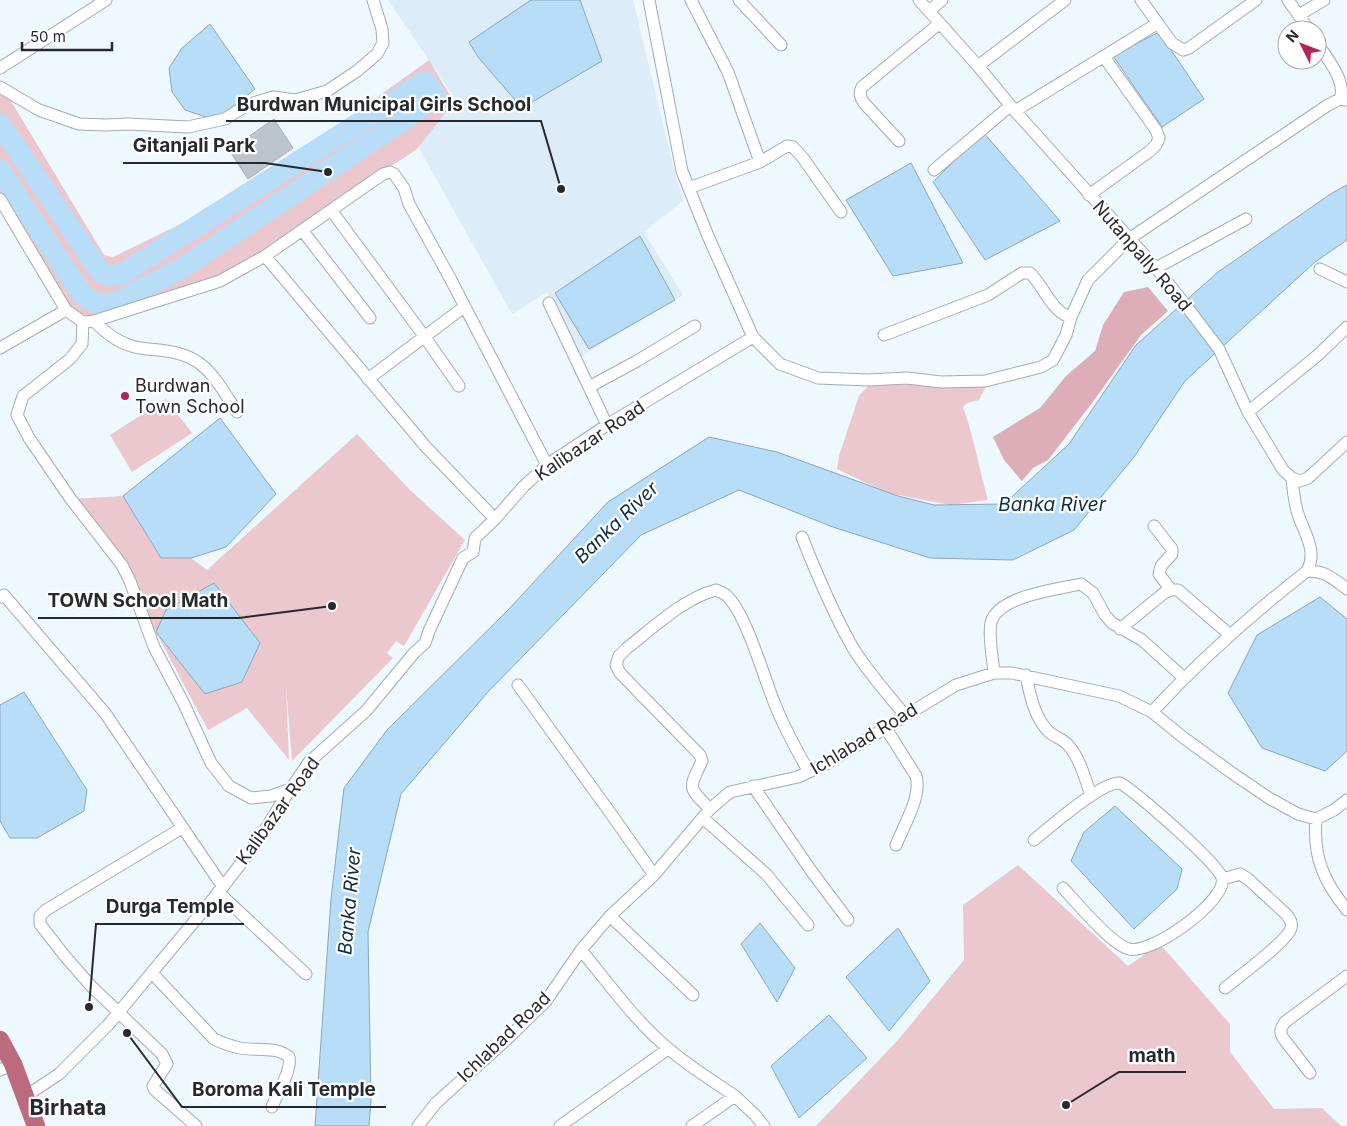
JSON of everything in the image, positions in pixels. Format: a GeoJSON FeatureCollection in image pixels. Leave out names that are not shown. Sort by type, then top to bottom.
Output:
{"type":"FeatureCollection","features":[{"type":"Feature","properties":{"kind":"highway"},"geometry":{"type":"LineString","coordinates":[[0,1040],[6,1067],[26,1096],[36,1126]]}},
{"type":"Feature","properties":{"kind":"street"},"geometry":{"type":"LineString","coordinates":[[1,65],[106,0]]}},
{"type":"Feature","properties":{"kind":"street"},"geometry":{"type":"LineString","coordinates":[[0,87],[39,110],[79,124],[188,127],[225,119],[247,105],[273,97],[295,100],[327,91],[364,65],[377,54],[383,43],[382,29],[372,0]]}},
{"type":"Feature","properties":{"kind":"street"},"geometry":{"type":"LineString","coordinates":[[649,0],[682,172],[753,337],[780,364],[818,378],[868,380],[907,378],[941,382],[985,381],[1028,372],[1053,360],[1066,335],[1071,317],[1088,280],[1129,238],[1319,110],[1344,99],[1339,77],[1327,58]]}},
{"type":"Feature","properties":{"kind":"street"},"geometry":{"type":"LineString","coordinates":[[691,0],[728,72],[760,162]]}},
{"type":"Feature","properties":{"kind":"street"},"geometry":{"type":"LineString","coordinates":[[739,0],[782,46]]}},
{"type":"Feature","properties":{"kind":"street","name":"Nutanpally Road"},"geometry":{"type":"LineString","coordinates":[[920,0],[1012,108],[1156,268],[1184,303],[1219,349],[1248,412],[1283,470],[1292,478]]}},
{"type":"Feature","properties":{"kind":"street"},"geometry":{"type":"LineString","coordinates":[[929,10],[942,0]]}},
{"type":"Feature","properties":{"kind":"street"},"geometry":{"type":"LineString","coordinates":[[978,66],[1065,0]]}},
{"type":"Feature","properties":{"kind":"street"},"geometry":{"type":"LineString","coordinates":[[1142,0],[1172,43],[1183,50],[1256,0]]}},
{"type":"Feature","properties":{"kind":"street"},"geometry":{"type":"LineString","coordinates":[[1288,0],[1302,20]]}},
{"type":"Feature","properties":{"kind":"street"},"geometry":{"type":"LineString","coordinates":[[1299,15],[1324,0]]}},
{"type":"Feature","properties":{"kind":"street"},"geometry":{"type":"LineString","coordinates":[[899,141],[864,103],[860,92],[862,87],[940,23]]}},
{"type":"Feature","properties":{"kind":"street"},"geometry":{"type":"LineString","coordinates":[[934,170],[1012,108],[1158,23]]}},
{"type":"Feature","properties":{"kind":"street"},"geometry":{"type":"LineString","coordinates":[[1089,195],[1150,151],[1156,145],[1159,138],[1156,130],[1104,56]]}},
{"type":"Feature","properties":{"kind":"street"},"geometry":{"type":"LineString","coordinates":[[689,188],[760,162],[787,146],[793,147],[803,158],[841,212]]}},
{"type":"Feature","properties":{"kind":"street"},"geometry":{"type":"LineString","coordinates":[[88,322],[220,281],[264,256],[383,174],[390,172],[394,174],[406,192],[409,204],[547,466]]}},
{"type":"Feature","properties":{"kind":"street"},"geometry":{"type":"LineString","coordinates":[[0,199],[66,310],[117,340],[138,348],[168,350],[187,355],[201,364],[215,380],[237,412]]}},
{"type":"Feature","properties":{"kind":"street"},"geometry":{"type":"LineString","coordinates":[[331,210],[424,336],[458,386]]}},
{"type":"Feature","properties":{"kind":"street"},"geometry":{"type":"LineString","coordinates":[[1156,268],[1246,219]]}},
{"type":"Feature","properties":{"kind":"street"},"geometry":{"type":"LineString","coordinates":[[302,230],[370,318]]}},
{"type":"Feature","properties":{"kind":"street"},"geometry":{"type":"LineString","coordinates":[[264,256],[426,446],[495,519]]}},
{"type":"Feature","properties":{"kind":"street"},"geometry":{"type":"LineString","coordinates":[[1320,268],[1347,282]]}},
{"type":"Feature","properties":{"kind":"street"},"geometry":{"type":"LineString","coordinates":[[884,335],[988,295],[1022,273],[1030,273],[1038,280],[1060,313],[1071,317]]}},
{"type":"Feature","properties":{"kind":"street"},"geometry":{"type":"LineString","coordinates":[[549,303],[607,425]]}},
{"type":"Feature","properties":{"kind":"street"},"geometry":{"type":"LineString","coordinates":[[368,379],[464,307]]}},
{"type":"Feature","properties":{"kind":"street"},"geometry":{"type":"LineString","coordinates":[[0,348],[66,310]]}},
{"type":"Feature","properties":{"kind":"street"},"geometry":{"type":"LineString","coordinates":[[88,322],[82,344],[70,359],[23,396],[17,415],[29,438],[70,498],[122,565],[130,581],[154,647],[183,702],[211,763],[230,786],[251,798],[271,796],[291,789]]}},
{"type":"Feature","properties":{"kind":"street"},"geometry":{"type":"LineString","coordinates":[[589,387],[695,326]]}},
{"type":"Feature","properties":{"kind":"street"},"geometry":{"type":"LineString","coordinates":[[1248,412],[1318,355],[1347,327]]}},
{"type":"Feature","properties":{"kind":"street","name":"Kalibazar Road"},"geometry":{"type":"LineString","coordinates":[[26,1096],[59,1074],[119,1012],[221,890],[260,838],[309,762],[366,711],[425,643],[463,558],[473,552],[475,538],[495,519],[524,486],[547,466],[607,425],[753,337]]}},
{"type":"Feature","properties":{"kind":"street"},"geometry":{"type":"LineString","coordinates":[[1152,712],[1229,634],[1307,571],[1312,555],[1298,515],[1292,478],[1300,481],[1308,478],[1347,442]]}},
{"type":"Feature","properties":{"kind":"street"},"geometry":{"type":"LineString","coordinates":[[1154,526],[1172,550],[1172,554],[1161,566],[1159,574],[1171,590]]}},
{"type":"Feature","properties":{"kind":"street"},"geometry":{"type":"LineString","coordinates":[[802,537],[822,586],[854,648],[905,715]]}},
{"type":"Feature","properties":{"kind":"street"},"geometry":{"type":"LineString","coordinates":[[1307,571],[1320,571],[1347,589]]}},
{"type":"Feature","properties":{"kind":"street"},"geometry":{"type":"LineString","coordinates":[[994,673],[991,625],[993,617],[1001,609],[1018,600],[1039,593],[1081,584],[1093,593],[1105,615],[1112,623],[1142,640],[1184,678]]}},
{"type":"Feature","properties":{"kind":"street"},"geometry":{"type":"LineString","coordinates":[[808,925],[767,875],[706,813],[691,786],[702,761],[700,755],[620,673],[616,665],[619,656],[686,604],[705,593],[716,590],[725,594],[742,619],[775,705],[789,736],[809,772]]}},
{"type":"Feature","properties":{"kind":"street"},"geometry":{"type":"LineString","coordinates":[[1120,629],[1164,593],[1178,590],[1229,634]]}},
{"type":"Feature","properties":{"kind":"street"},"geometry":{"type":"LineString","coordinates":[[0,597],[4,595],[105,713],[221,890],[306,974]]}},
{"type":"Feature","properties":{"kind":"street","name":"Ichlabad Road"},"geometry":{"type":"LineString","coordinates":[[418,1126],[436,1103],[506,1040],[546,1000],[581,950],[610,916],[654,875],[706,813],[730,792],[798,777],[826,764],[956,685],[994,673],[1026,675],[1119,696],[1152,712],[1184,738],[1269,798],[1298,814],[1316,819]]}},
{"type":"Feature","properties":{"kind":"street"},"geometry":{"type":"LineString","coordinates":[[1026,675],[1032,703],[1043,725],[1051,734],[1068,745],[1091,795]]}},
{"type":"Feature","properties":{"kind":"street"},"geometry":{"type":"LineString","coordinates":[[518,685],[654,875]]}},
{"type":"Feature","properties":{"kind":"street"},"geometry":{"type":"LineString","coordinates":[[885,727],[916,776],[918,785],[914,803],[896,845]]}},
{"type":"Feature","properties":{"kind":"street"},"geometry":{"type":"LineString","coordinates":[[1034,840],[1091,795],[1116,782],[1126,786],[1210,860],[1219,870],[1223,879],[1222,888],[1215,897],[1181,928],[1162,941],[1136,950],[1129,949],[1112,938],[1063,888]]}},
{"type":"Feature","properties":{"kind":"street"},"geometry":{"type":"LineString","coordinates":[[753,786],[812,872],[848,920]]}},
{"type":"Feature","properties":{"kind":"street"},"geometry":{"type":"LineString","coordinates":[[1347,800],[1334,810],[1316,819],[1314,838],[1324,876],[1335,896],[1347,910]]}},
{"type":"Feature","properties":{"kind":"street"},"geometry":{"type":"LineString","coordinates":[[182,828],[46,910],[40,916],[40,924],[91,986],[166,1059],[167,1064],[153,1086],[154,1089],[196,1126]]}},
{"type":"Feature","properties":{"kind":"street"},"geometry":{"type":"LineString","coordinates":[[1223,879],[1240,874],[1248,879],[1286,914],[1291,921],[1292,927],[1279,943],[1225,988]]}},
{"type":"Feature","properties":{"kind":"street"},"geometry":{"type":"LineString","coordinates":[[610,916],[693,995]]}},
{"type":"Feature","properties":{"kind":"street"},"geometry":{"type":"LineString","coordinates":[[581,950],[647,1028],[668,1049],[735,1096],[764,1126]]}},
{"type":"Feature","properties":{"kind":"street"},"geometry":{"type":"LineString","coordinates":[[152,973],[214,1039],[226,1045],[282,1053],[289,1058],[287,1074],[272,1107]]}},
{"type":"Feature","properties":{"kind":"street"},"geometry":{"type":"LineString","coordinates":[[1310,1074],[1283,1038],[1280,1033],[1281,1028],[1285,1022],[1347,976]]}},
{"type":"Feature","properties":{"kind":"street"},"geometry":{"type":"LineString","coordinates":[[560,1126],[668,1049]]}},
{"type":"Feature","properties":{"kind":"street"},"geometry":{"type":"LineString","coordinates":[[692,1126],[735,1096]]}},
{"type":"Feature","properties":{"kind":"shaded area"},"geometry":{"type":"Polygon","coordinates":[[[388,0],[633,0],[676,178],[684,200],[644,232],[683,295],[580,357],[547,292],[512,314],[411,134],[458,103],[388,0]]]}},
{"type":"Feature","properties":{"kind":"shaded area"},"geometry":{"type":"Polygon","coordinates":[[[429,60],[454,102],[417,149],[220,281],[94,321],[66,310],[0,202],[0,83],[104,255],[113,257],[242,194],[429,60]]]}},
{"type":"Feature","properties":{"kind":"shaded area"},"geometry":{"type":"Polygon","coordinates":[[[1148,287],[1168,311],[1141,335],[1048,460],[1033,468],[1022,481],[1004,460],[993,437],[1040,408],[1066,376],[1095,351],[1103,325],[1124,292],[1148,287]]]}},
{"type":"Feature","properties":{"kind":"shaded area"},"geometry":{"type":"Polygon","coordinates":[[[871,383],[980,384],[985,388],[979,400],[967,403],[963,407],[988,500],[950,505],[888,493],[837,469],[839,456],[859,396],[871,383]]]}},
{"type":"Feature","properties":{"kind":"shaded area"},"geometry":{"type":"Polygon","coordinates":[[[166,399],[192,433],[132,472],[110,435],[166,399]]]}},
{"type":"Feature","properties":{"kind":"shaded area"},"geometry":{"type":"Polygon","coordinates":[[[357,434],[410,490],[465,540],[404,646],[396,641],[387,653],[393,658],[292,761],[286,685],[289,760],[247,708],[208,730],[147,615],[124,565],[71,499],[123,496],[161,558],[191,558],[207,570],[357,434]]]}},
{"type":"Feature","properties":{"kind":"shaded area"},"geometry":{"type":"Polygon","coordinates":[[[1018,865],[1128,966],[1160,944],[1230,1024],[1230,1052],[1274,1109],[1322,1108],[1341,1126],[816,1126],[898,1040],[964,960],[963,905],[1018,865]]]}},
{"type":"Feature","properties":{"kind":"water"},"geometry":{"type":"Polygon","coordinates":[[[531,0],[580,0],[602,61],[522,108],[478,57],[469,42],[531,0]]]}},
{"type":"Feature","properties":{"kind":"water"},"geometry":{"type":"Polygon","coordinates":[[[210,24],[255,89],[222,115],[206,117],[185,110],[172,92],[169,68],[182,48],[210,24]]]}},
{"type":"Feature","properties":{"kind":"water"},"geometry":{"type":"Polygon","coordinates":[[[1159,32],[1204,99],[1162,127],[1113,56],[1159,32]]]}},
{"type":"Feature","properties":{"kind":"water"},"geometry":{"type":"Polygon","coordinates":[[[983,132],[1060,221],[985,260],[933,182],[983,132]]]}},
{"type":"Feature","properties":{"kind":"water"},"geometry":{"type":"Polygon","coordinates":[[[911,163],[963,263],[893,276],[846,200],[911,163]]]}},
{"type":"Feature","properties":{"kind":"water","name":"Banka River"},"geometry":{"type":"Polygon","coordinates":[[[1347,185],[1347,240],[1315,262],[1185,381],[1134,457],[1074,530],[1013,560],[930,558],[833,527],[739,490],[641,535],[487,693],[401,794],[368,932],[371,1100],[369,1126],[315,1126],[331,899],[344,788],[387,730],[508,610],[608,502],[709,437],[777,452],[898,496],[934,505],[1004,504],[1069,444],[1136,345],[1218,272],[1332,193],[1347,185]]]}},
{"type":"Feature","properties":{"kind":"water"},"geometry":{"type":"Polygon","coordinates":[[[640,236],[675,300],[589,349],[555,293],[640,236]]]}},
{"type":"Feature","properties":{"kind":"water"},"geometry":{"type":"Polygon","coordinates":[[[220,418],[276,494],[226,547],[191,558],[161,558],[123,496],[220,418]]]}},
{"type":"Feature","properties":{"kind":"water"},"geometry":{"type":"Polygon","coordinates":[[[214,583],[260,643],[242,682],[205,694],[156,632],[166,610],[214,583]]]}},
{"type":"Feature","properties":{"kind":"water"},"geometry":{"type":"Polygon","coordinates":[[[1320,597],[1347,619],[1347,751],[1325,771],[1262,748],[1228,693],[1257,635],[1320,597]]]}},
{"type":"Feature","properties":{"kind":"water"},"geometry":{"type":"Polygon","coordinates":[[[24,692],[87,790],[84,811],[37,838],[10,838],[0,821],[0,705],[24,692]]]}},
{"type":"Feature","properties":{"kind":"water"},"geometry":{"type":"Polygon","coordinates":[[[1115,806],[1182,869],[1177,889],[1134,929],[1071,861],[1084,832],[1115,806]]]}},
{"type":"Feature","properties":{"kind":"water"},"geometry":{"type":"Polygon","coordinates":[[[760,923],[795,968],[777,1002],[741,944],[760,923]]]}},
{"type":"Feature","properties":{"kind":"water"},"geometry":{"type":"Polygon","coordinates":[[[898,928],[930,981],[889,1031],[846,977],[898,928]]]}},
{"type":"Feature","properties":{"kind":"water"},"geometry":{"type":"Polygon","coordinates":[[[829,1015],[867,1058],[799,1118],[771,1066],[829,1015]]]}},
{"type":"Feature","properties":{"kind":"building"},"geometry":{"type":"Polygon","coordinates":[[[274,119],[293,148],[248,179],[229,150],[274,119]]]}},
{"type":"Feature","properties":{"kind":"waterway"},"geometry":{"type":"LineString","coordinates":[[0,124],[97,267],[106,275],[112,276],[123,273],[425,81],[436,98],[182,268],[116,302],[104,305],[88,299],[81,293],[0,170]]}},
{"type":"Feature","properties":{"kind":"place","name":"Gitanjali Park"},"geometry":{"type":"Point","coordinates":[328,172]}},
{"type":"Feature","properties":{"kind":"place","name":"Burdwan Municipal Girls School"},"geometry":{"type":"Point","coordinates":[561,189]}},
{"type":"Feature","properties":{"kind":"place","name":"Burdwan Town School"},"geometry":{"type":"Point","coordinates":[125,396]}},
{"type":"Feature","properties":{"kind":"place","name":"TOWN School Math"},"geometry":{"type":"Point","coordinates":[332,606]}},
{"type":"Feature","properties":{"kind":"place","name":"Durga Temple"},"geometry":{"type":"Point","coordinates":[89,1007]}},
{"type":"Feature","properties":{"kind":"place","name":"Boroma Kali Temple"},"geometry":{"type":"Point","coordinates":[127,1033]}},
{"type":"Feature","properties":{"kind":"place","name":"math"},"geometry":{"type":"Point","coordinates":[1066,1105]}},
{"type":"Feature","properties":{"kind":"district","name":"Birhata"},"geometry":{"type":"Point","coordinates":[68,1107]}}]}
